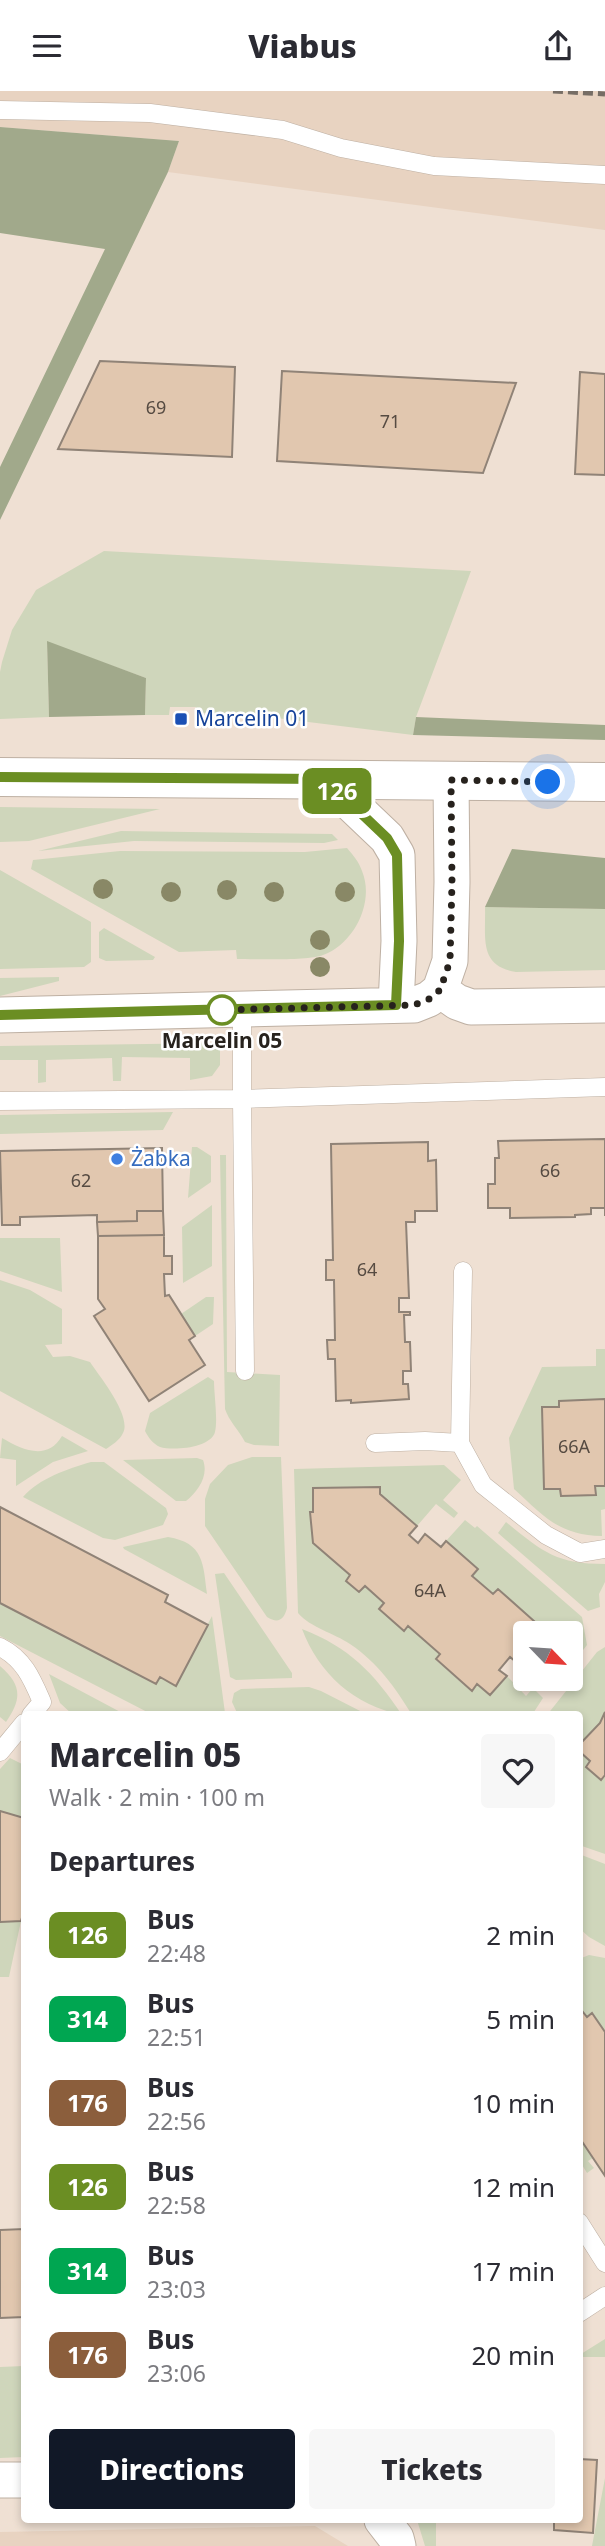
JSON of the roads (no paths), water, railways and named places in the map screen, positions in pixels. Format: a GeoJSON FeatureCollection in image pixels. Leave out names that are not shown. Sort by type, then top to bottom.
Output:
{"type":"FeatureCollection","features":[{"type":"Feature","properties":{"kind":"street"},"geometry":{"type":"LineString","coordinates":[[0,777],[605,782]]}},
{"type":"Feature","properties":{"kind":"street"},"geometry":{"type":"LineString","coordinates":[[325,779],[387,838],[397,855],[399,941],[396,1005]]}},
{"type":"Feature","properties":{"kind":"street"},"geometry":{"type":"LineString","coordinates":[[0,1015],[414,1005],[429,999],[440,990],[450,961],[451,780]]}},
{"type":"Feature","properties":{"kind":"street"},"geometry":{"type":"LineString","coordinates":[[440,990],[457,1002],[471,1007],[605,1005]]}},
{"type":"Feature","properties":{"kind":"street"},"geometry":{"type":"LineString","coordinates":[[0,2480],[21,2480]]}},
{"type":"Feature","properties":{"kind":"street"},"geometry":{"type":"LineString","coordinates":[[384,2523],[396,2538],[398,2546]]}},
{"type":"Feature","properties":{"kind":"lane"},"geometry":{"type":"LineString","coordinates":[[0,110],[150,113],[283,130],[341,148],[434,166],[605,175]]}},
{"type":"Feature","properties":{"kind":"lane"},"geometry":{"type":"LineString","coordinates":[[242,1009],[245,1371]]}},
{"type":"Feature","properties":{"kind":"lane"},"geometry":{"type":"LineString","coordinates":[[0,1101],[242,1099],[605,1087]]}},
{"type":"Feature","properties":{"kind":"lane"},"geometry":{"type":"LineString","coordinates":[[463,1271],[460,1443],[483,1485],[546,1535],[580,1553],[605,1549]]}},
{"type":"Feature","properties":{"kind":"lane"},"geometry":{"type":"LineString","coordinates":[[375,1443],[460,1443]]}},
{"type":"Feature","properties":{"kind":"lane"},"geometry":{"type":"LineString","coordinates":[[0,1647],[20,1661],[30,1674],[42,1711]]}},
{"type":"Feature","properties":{"kind":"lane"},"geometry":{"type":"LineString","coordinates":[[0,1752],[21,1727]]}},
{"type":"Feature","properties":{"kind":"lane"},"geometry":{"type":"LineString","coordinates":[[583,2228],[605,2263]]}},
{"type":"Feature","properties":{"kind":"lane"},"geometry":{"type":"LineString","coordinates":[[583,2310],[605,2296]]}},
{"type":"Feature","properties":{"kind":"railway"},"geometry":{"type":"LineString","coordinates":[[553,91],[605,94]]}},
{"type":"Feature","properties":{"kind":"place","name":"Marcelin 01"},"geometry":{"type":"Point","coordinates":[181,719]}},
{"type":"Feature","properties":{"kind":"place","name":"Marcelin 05"},"geometry":{"type":"Point","coordinates":[222,1010]}},
{"type":"Feature","properties":{"kind":"place","name":"Żabka"},"geometry":{"type":"Point","coordinates":[117,1159]}}]}
